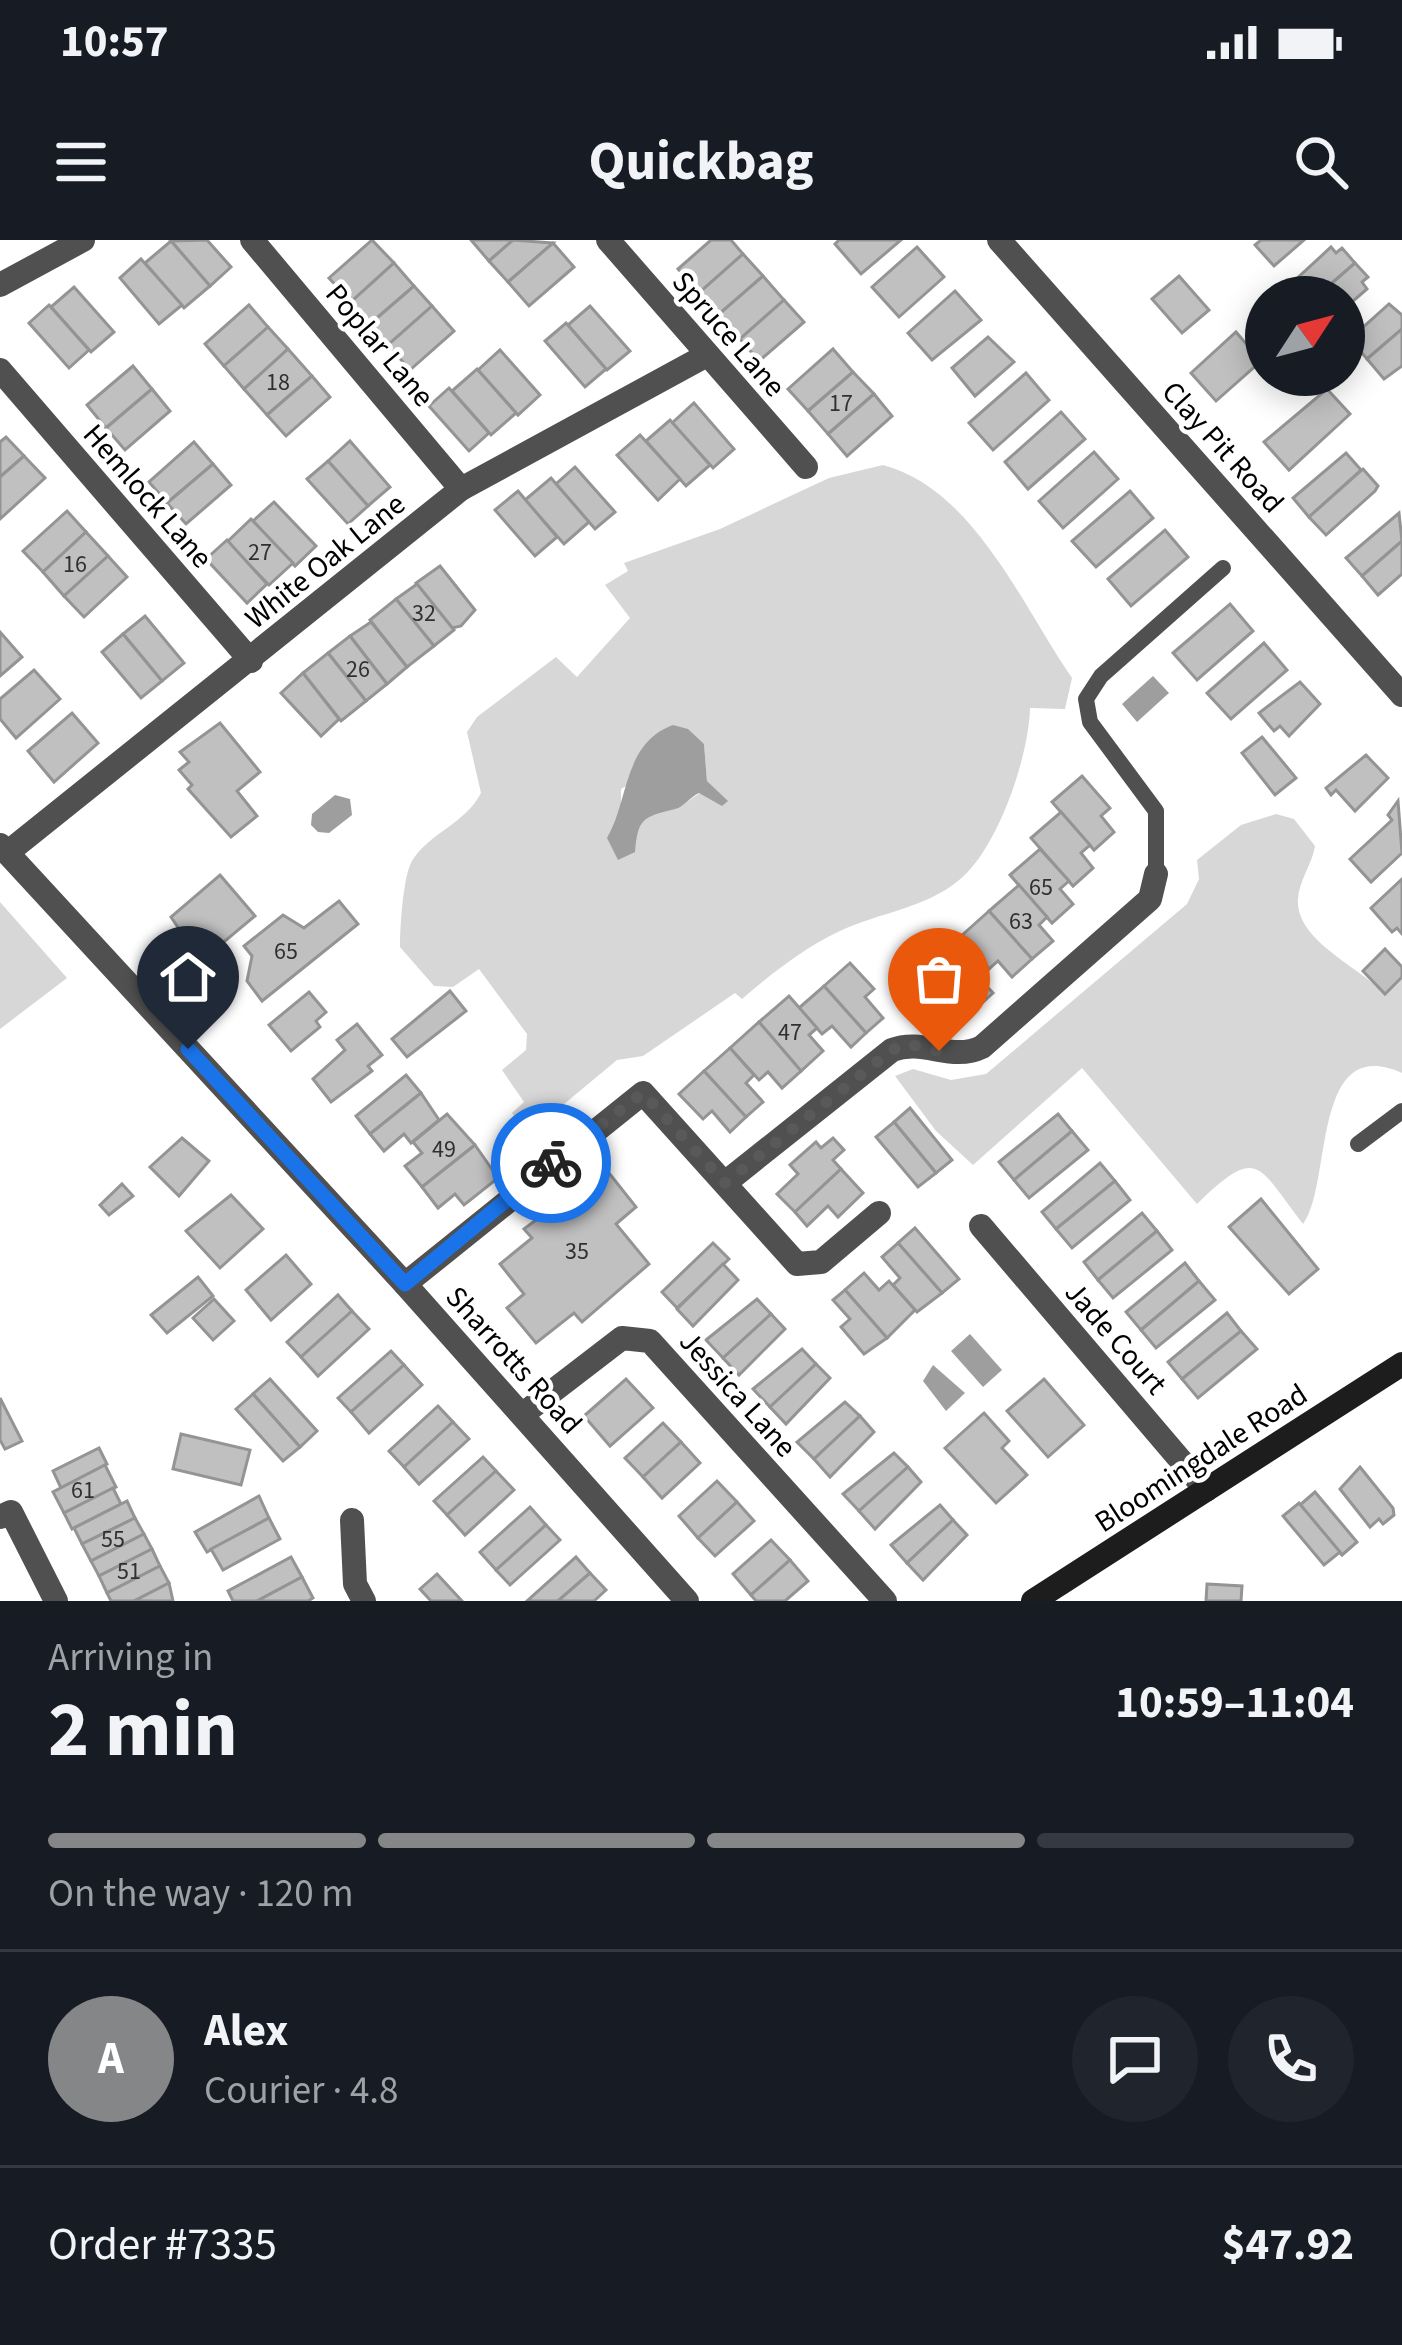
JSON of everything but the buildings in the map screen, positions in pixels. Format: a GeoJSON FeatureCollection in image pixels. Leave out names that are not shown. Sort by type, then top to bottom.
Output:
{"type":"FeatureCollection","features":[{"type":"Feature","properties":{"kind":"street"},"geometry":{"type":"LineString","coordinates":[[0,285],[83,240]]}},
{"type":"Feature","properties":{"kind":"street","name":"Poplar Lane"},"geometry":{"type":"LineString","coordinates":[[252,240],[461,489]]}},
{"type":"Feature","properties":{"kind":"street","name":"Spruce Lane"},"geometry":{"type":"LineString","coordinates":[[608,240],[806,467]]}},
{"type":"Feature","properties":{"kind":"street","name":"Clay Pit Road"},"geometry":{"type":"LineString","coordinates":[[999,240],[1402,695]]}},
{"type":"Feature","properties":{"kind":"street","name":"White Oak Lane"},"geometry":{"type":"LineString","coordinates":[[3,849],[251,661],[461,489],[591,414],[707,356]]}},
{"type":"Feature","properties":{"kind":"street","name":"Hemlock Lane"},"geometry":{"type":"LineString","coordinates":[[0,370],[251,661]]}},
{"type":"Feature","properties":{"kind":"street","name":"Sharrotts Road"},"geometry":{"type":"LineString","coordinates":[[3,849],[524,1414],[687,1601]]}},
{"type":"Feature","properties":{"kind":"street"},"geometry":{"type":"LineString","coordinates":[[725,1183],[892,1050],[908,1044],[968,1054],[982,1047],[1150,899],[1156,874]]}},
{"type":"Feature","properties":{"kind":"street"},"geometry":{"type":"LineString","coordinates":[[405,1284],[636,1094],[656,1101],[790,1258],[805,1267],[821,1262],[879,1214]]}},
{"type":"Feature","properties":{"kind":"street","name":"Jade Court"},"geometry":{"type":"LineString","coordinates":[[981,1226],[1206,1490]]}},
{"type":"Feature","properties":{"kind":"street","name":"Jessica Lane"},"geometry":{"type":"LineString","coordinates":[[524,1414],[622,1338],[650,1341],[885,1601]]}},
{"type":"Feature","properties":{"kind":"street","name":"Bloomingdale Road"},"geometry":{"type":"LineString","coordinates":[[1036,1600],[1402,1364]]}},
{"type":"Feature","properties":{"kind":"street"},"geometry":{"type":"LineString","coordinates":[[0,1517],[11,1512],[56,1601]]}},
{"type":"Feature","properties":{"kind":"street"},"geometry":{"type":"LineString","coordinates":[[352,1520],[355,1585],[364,1601]]}},
{"type":"Feature","properties":{"kind":"lane"},"geometry":{"type":"LineString","coordinates":[[1156,874],[1156,811],[1090,722],[1086,700],[1101,676],[1223,568]]}},
{"type":"Feature","properties":{"kind":"lane"},"geometry":{"type":"LineString","coordinates":[[1358,1144],[1402,1111]]}},
{"type":"Feature","properties":{"kind":"shaded area"},"geometry":{"type":"Polygon","coordinates":[[[883,465],[915,478],[944,498],[993,554],[1072,678],[1065,709],[1030,708],[1024,751],[1008,802],[986,848],[958,881],[931,898],[827,937],[742,999],[735,993],[643,1056],[617,1060],[528,1134],[512,1113],[524,1102],[502,1070],[526,1050],[527,1034],[479,969],[453,987],[434,986],[400,947],[404,890],[412,861],[466,813],[481,793],[467,732],[477,717],[556,657],[577,677],[630,618],[605,585],[628,571],[624,563],[720,529],[829,478],[883,465]],[[704,744],[621,789],[621,814],[612,830],[636,841],[635,828],[645,816],[681,806],[700,793],[727,801],[707,781],[704,744]]]}},
{"type":"Feature","properties":{"kind":"shaded area"},"geometry":{"type":"Polygon","coordinates":[[[1153,676],[1169,693],[1137,722],[1122,704],[1153,676]]]}},
{"type":"Feature","properties":{"kind":"shaded area"},"geometry":{"type":"Polygon","coordinates":[[[673,725],[688,729],[704,744],[707,781],[728,801],[722,806],[699,793],[678,808],[649,817],[638,832],[635,852],[618,860],[607,838],[636,759],[645,745],[673,725]]]}},
{"type":"Feature","properties":{"kind":"shaded area"},"geometry":{"type":"Polygon","coordinates":[[[335,795],[350,799],[352,815],[329,833],[318,832],[311,825],[312,814],[335,795]]]}},
{"type":"Feature","properties":{"kind":"shaded area"},"geometry":{"type":"Polygon","coordinates":[[[1276,814],[1294,819],[1315,846],[1298,899],[1300,914],[1317,940],[1384,993],[1402,977],[1402,1073],[1373,1066],[1352,1074],[1338,1092],[1312,1205],[1303,1224],[1256,1169],[1233,1174],[1197,1204],[1082,1068],[973,1165],[936,1131],[895,1076],[913,1069],[951,1080],[986,1074],[1187,904],[1199,879],[1197,860],[1241,825],[1276,814]]]}},
{"type":"Feature","properties":{"kind":"shaded area"},"geometry":{"type":"Polygon","coordinates":[[[0,902],[67,978],[0,1029],[0,902]]]}},
{"type":"Feature","properties":{"kind":"shaded area"},"geometry":{"type":"Polygon","coordinates":[[[970,1334],[1002,1370],[983,1387],[951,1351],[970,1334]]]}},
{"type":"Feature","properties":{"kind":"shaded area"},"geometry":{"type":"Polygon","coordinates":[[[933,1365],[965,1393],[946,1411],[923,1381],[933,1365]]]}},
{"type":"Feature","properties":{"kind":"way so far"},"geometry":{"type":"LineString","coordinates":[[551,1163],[643,1093],[656,1101],[725,1183],[892,1050],[908,1044],[939,1051]]}},
{"type":"Feature","properties":{"kind":"route"},"geometry":{"type":"LineString","coordinates":[[188,1049],[405,1284],[551,1163]]}}]}
